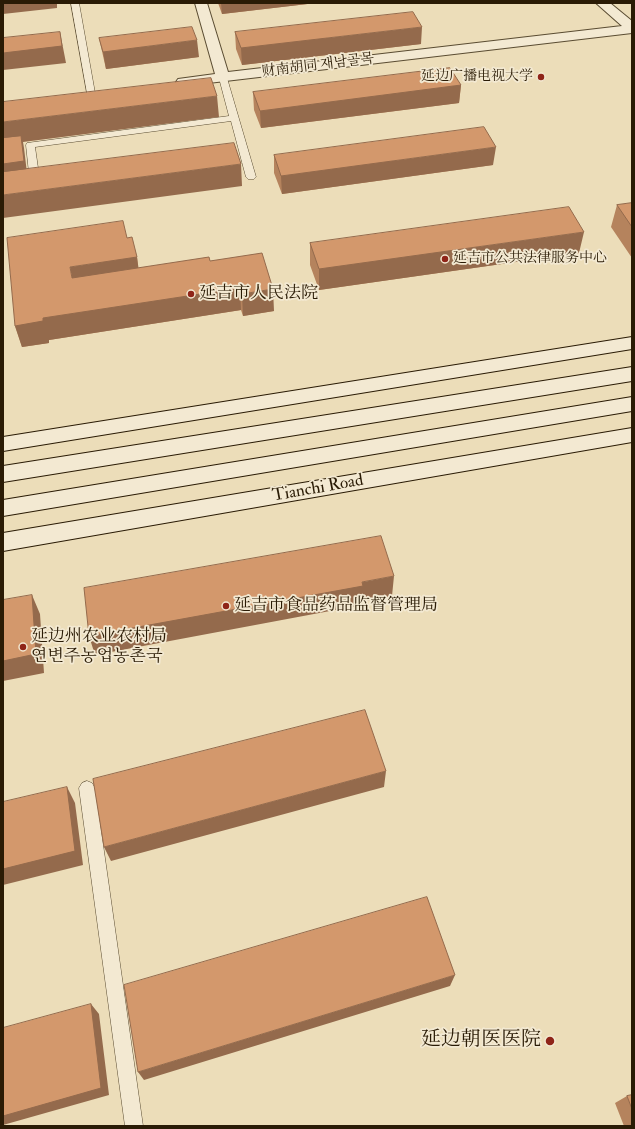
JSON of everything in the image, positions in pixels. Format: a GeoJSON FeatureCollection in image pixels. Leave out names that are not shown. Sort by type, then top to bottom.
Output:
{"type":"FeatureCollection","features":[{"type":"Feature","properties":{"kind":"street"},"geometry":{"type":"LineString","coordinates":[[200,3],[223,78]]}},
{"type":"Feature","properties":{"kind":"street"},"geometry":{"type":"LineString","coordinates":[[602,3],[632,28]]}},
{"type":"Feature","properties":{"kind":"street","name":"财南胡同 재남골목"},"geometry":{"type":"LineString","coordinates":[[169,84],[632,28]]}},
{"type":"Feature","properties":{"kind":"street"},"geometry":{"type":"LineString","coordinates":[[76,95],[107,91]]}},
{"type":"Feature","properties":{"kind":"street"},"geometry":{"type":"LineString","coordinates":[[3,444],[632,343]]}},
{"type":"Feature","properties":{"kind":"street"},"geometry":{"type":"LineString","coordinates":[[3,474],[632,374]]}},
{"type":"Feature","properties":{"kind":"street","name":"Tianchi Road"},"geometry":{"type":"LineString","coordinates":[[3,508],[632,404]]}},
{"type":"Feature","properties":{"kind":"street","name":"Tianchi Road"},"geometry":{"type":"LineString","coordinates":[[3,542],[632,435]]}},
{"type":"Feature","properties":{"kind":"lane"},"geometry":{"type":"LineString","coordinates":[[75,3],[91,93]]}},
{"type":"Feature","properties":{"kind":"lane"},"geometry":{"type":"LineString","coordinates":[[223,78],[251,177]]}},
{"type":"Feature","properties":{"kind":"lane"},"geometry":{"type":"LineString","coordinates":[[3,179],[34,175],[30,144],[235,118]]}},
{"type":"Feature","properties":{"kind":"lane"},"geometry":{"type":"LineString","coordinates":[[87,788],[134,1126]]}},
{"type":"Feature","properties":{"kind":"building"},"geometry":{"type":"Polygon","coordinates":[[[413,12],[422,27],[241,48],[235,32],[413,12]]]}},
{"type":"Feature","properties":{"kind":"building"},"geometry":{"type":"Polygon","coordinates":[[[192,27],[197,40],[103,52],[99,38],[192,27]]]}},
{"type":"Feature","properties":{"kind":"building"},"geometry":{"type":"Polygon","coordinates":[[[60,32],[62,46],[3,53],[3,38],[60,32]]]}},
{"type":"Feature","properties":{"kind":"building"},"geometry":{"type":"Polygon","coordinates":[[[450,68],[461,85],[260,111],[253,92],[450,68]]]}},
{"type":"Feature","properties":{"kind":"building"},"geometry":{"type":"Polygon","coordinates":[[[211,78],[217,96],[3,122],[3,102],[211,78]]]}},
{"type":"Feature","properties":{"kind":"building"},"geometry":{"type":"Polygon","coordinates":[[[484,127],[496,147],[281,176],[274,155],[484,127]]]}},
{"type":"Feature","properties":{"kind":"building"},"geometry":{"type":"Polygon","coordinates":[[[21,136],[24,161],[3,164],[3,138],[21,136]]]}},
{"type":"Feature","properties":{"kind":"building"},"geometry":{"type":"Polygon","coordinates":[[[234,143],[241,164],[3,195],[3,172],[234,143]]]}},
{"type":"Feature","properties":{"kind":"building"},"geometry":{"type":"Polygon","coordinates":[[[632,203],[632,227],[617,205],[632,203]]]}},
{"type":"Feature","properties":{"kind":"building"},"geometry":{"type":"Polygon","coordinates":[[[569,207],[584,232],[319,269],[310,243],[569,207]]]}},
{"type":"Feature","properties":{"kind":"building"},"geometry":{"type":"Polygon","coordinates":[[[123,221],[127,238],[132,237],[137,257],[70,267],[72,278],[209,257],[210,261],[262,253],[273,289],[242,294],[240,288],[43,318],[43,321],[15,326],[7,238],[123,221]]]}},
{"type":"Feature","properties":{"kind":"building"},"geometry":{"type":"Polygon","coordinates":[[[381,536],[394,576],[362,582],[363,586],[89,636],[84,588],[381,536]]]}},
{"type":"Feature","properties":{"kind":"building"},"geometry":{"type":"Polygon","coordinates":[[[32,595],[36,654],[3,661],[3,600],[32,595]]]}},
{"type":"Feature","properties":{"kind":"building"},"geometry":{"type":"Polygon","coordinates":[[[365,710],[386,771],[104,847],[93,779],[365,710]]]}},
{"type":"Feature","properties":{"kind":"building"},"geometry":{"type":"Polygon","coordinates":[[[67,787],[75,851],[3,869],[3,802],[67,787]]]}},
{"type":"Feature","properties":{"kind":"building"},"geometry":{"type":"Polygon","coordinates":[[[427,897],[455,975],[138,1072],[124,985],[427,897]]]}},
{"type":"Feature","properties":{"kind":"building"},"geometry":{"type":"Polygon","coordinates":[[[91,1004],[101,1088],[3,1116],[3,1028],[91,1004]]]}},
{"type":"Feature","properties":{"kind":"building"},"geometry":{"type":"Polygon","coordinates":[[[632,1095],[632,1109],[627,1096],[632,1095]]]}},
{"type":"Feature","properties":{"kind":"place","name":"延边广播电视大学"},"geometry":{"type":"Point","coordinates":[541,77]}},
{"type":"Feature","properties":{"kind":"place","name":"延吉市公共法律服务中心"},"geometry":{"type":"Point","coordinates":[445,259]}},
{"type":"Feature","properties":{"kind":"place","name":"延吉市人民法院"},"geometry":{"type":"Point","coordinates":[191,294]}},
{"type":"Feature","properties":{"kind":"place","name":"延吉市食品药品监督管理局"},"geometry":{"type":"Point","coordinates":[226,606]}},
{"type":"Feature","properties":{"kind":"place","name":"延边州农业农村局 연변주농업농촌국"},"geometry":{"type":"Point","coordinates":[23,647]}},
{"type":"Feature","properties":{"kind":"place","name":"延边朝医医院"},"geometry":{"type":"Point","coordinates":[550,1041]}}]}
